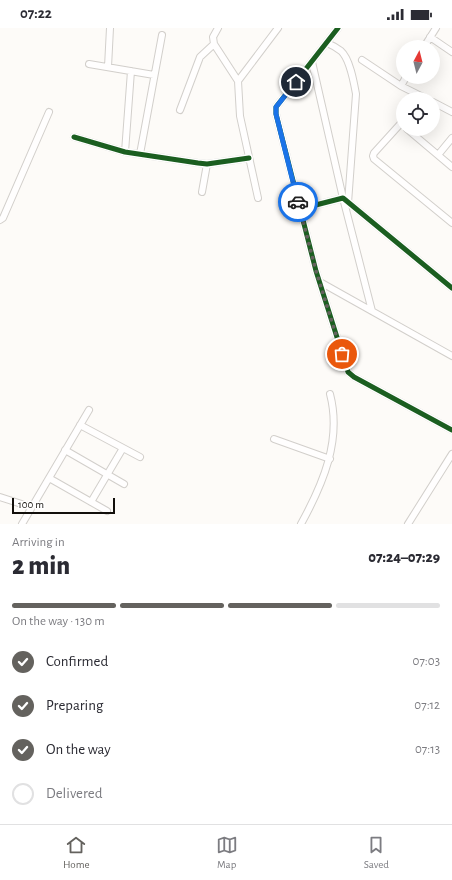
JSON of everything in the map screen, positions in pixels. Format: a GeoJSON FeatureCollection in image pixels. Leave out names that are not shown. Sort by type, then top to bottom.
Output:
{"type":"FeatureCollection","features":[{"type":"Feature","properties":{"kind":"street"},"geometry":{"type":"LineString","coordinates":[[108,67],[110,28]]}},
{"type":"Feature","properties":{"kind":"street"},"geometry":{"type":"LineString","coordinates":[[218,28],[213,37],[214,44],[238,81],[240,116],[258,198]]}},
{"type":"Feature","properties":{"kind":"street"},"geometry":{"type":"LineString","coordinates":[[238,81],[278,28]]}},
{"type":"Feature","properties":{"kind":"street"},"geometry":{"type":"LineString","coordinates":[[338,28],[276,107],[276,114],[320,282],[348,372],[354,377],[452,430]]}},
{"type":"Feature","properties":{"kind":"street"},"geometry":{"type":"LineString","coordinates":[[428,40],[436,28]]}},
{"type":"Feature","properties":{"kind":"street"},"geometry":{"type":"LineString","coordinates":[[140,154],[162,36]]}},
{"type":"Feature","properties":{"kind":"street"},"geometry":{"type":"LineString","coordinates":[[430,37],[452,52]]}},
{"type":"Feature","properties":{"kind":"street"},"geometry":{"type":"LineString","coordinates":[[327,42],[342,52],[346,57],[356,94],[345,201]]}},
{"type":"Feature","properties":{"kind":"street"},"geometry":{"type":"LineString","coordinates":[[180,110],[200,57],[214,44]]}},
{"type":"Feature","properties":{"kind":"street"},"geometry":{"type":"LineString","coordinates":[[362,60],[413,92]]}},
{"type":"Feature","properties":{"kind":"street"},"geometry":{"type":"LineString","coordinates":[[312,62],[372,311]]}},
{"type":"Feature","properties":{"kind":"street"},"geometry":{"type":"LineString","coordinates":[[89,64],[154,75]]}},
{"type":"Feature","properties":{"kind":"street"},"geometry":{"type":"LineString","coordinates":[[125,152],[131,71]]}},
{"type":"Feature","properties":{"kind":"street"},"geometry":{"type":"LineString","coordinates":[[440,106],[452,112]]}},
{"type":"Feature","properties":{"kind":"street"},"geometry":{"type":"LineString","coordinates":[[0,220],[3,218],[50,112]]}},
{"type":"Feature","properties":{"kind":"street"},"geometry":{"type":"LineString","coordinates":[[396,130],[374,153],[374,159],[452,224]]}},
{"type":"Feature","properties":{"kind":"street"},"geometry":{"type":"LineString","coordinates":[[415,136],[452,167]]}},
{"type":"Feature","properties":{"kind":"street"},"geometry":{"type":"LineString","coordinates":[[74,137],[125,152],[207,164],[249,158]]}},
{"type":"Feature","properties":{"kind":"street"},"geometry":{"type":"LineString","coordinates":[[438,155],[452,138]]}},
{"type":"Feature","properties":{"kind":"street"},"geometry":{"type":"LineString","coordinates":[[202,192],[207,164]]}},
{"type":"Feature","properties":{"kind":"street"},"geometry":{"type":"LineString","coordinates":[[300,208],[345,201],[452,288]]}},
{"type":"Feature","properties":{"kind":"street"},"geometry":{"type":"LineString","coordinates":[[320,282],[452,356]]}},
{"type":"Feature","properties":{"kind":"street"},"geometry":{"type":"LineString","coordinates":[[301,524],[323,478],[330,459],[334,439],[334,424],[333,407],[330,394]]}},
{"type":"Feature","properties":{"kind":"street"},"geometry":{"type":"LineString","coordinates":[[22,524],[89,410]]}},
{"type":"Feature","properties":{"kind":"street"},"geometry":{"type":"LineString","coordinates":[[80,425],[140,456]]}},
{"type":"Feature","properties":{"kind":"street"},"geometry":{"type":"LineString","coordinates":[[274,439],[330,459]]}},
{"type":"Feature","properties":{"kind":"street"},"geometry":{"type":"LineString","coordinates":[[91,502],[123,448]]}},
{"type":"Feature","properties":{"kind":"street"},"geometry":{"type":"LineString","coordinates":[[65,450],[124,484]]}},
{"type":"Feature","properties":{"kind":"street"},"geometry":{"type":"LineString","coordinates":[[408,524],[452,454]]}},
{"type":"Feature","properties":{"kind":"street"},"geometry":{"type":"LineString","coordinates":[[49,478],[107,511]]}},
{"type":"Feature","properties":{"kind":"street"},"geometry":{"type":"LineString","coordinates":[[0,497],[31,507]]}},
{"type":"Feature","properties":{"kind":"cycle path"},"geometry":{"type":"LineString","coordinates":[[338,28],[276,107],[276,114],[316,271],[348,372],[354,377],[452,430]]}},
{"type":"Feature","properties":{"kind":"cycle path"},"geometry":{"type":"LineString","coordinates":[[74,137],[125,152],[198,163],[207,164],[249,158]]}},
{"type":"Feature","properties":{"kind":"cycle path"},"geometry":{"type":"LineString","coordinates":[[300,209],[343,198],[452,288]]}},
{"type":"Feature","properties":{"kind":"way so far"},"geometry":{"type":"LineString","coordinates":[[298,202],[316,271],[342,354]]}},
{"type":"Feature","properties":{"kind":"route"},"geometry":{"type":"LineString","coordinates":[[296,82],[276,107],[276,114],[298,202]]}}]}
